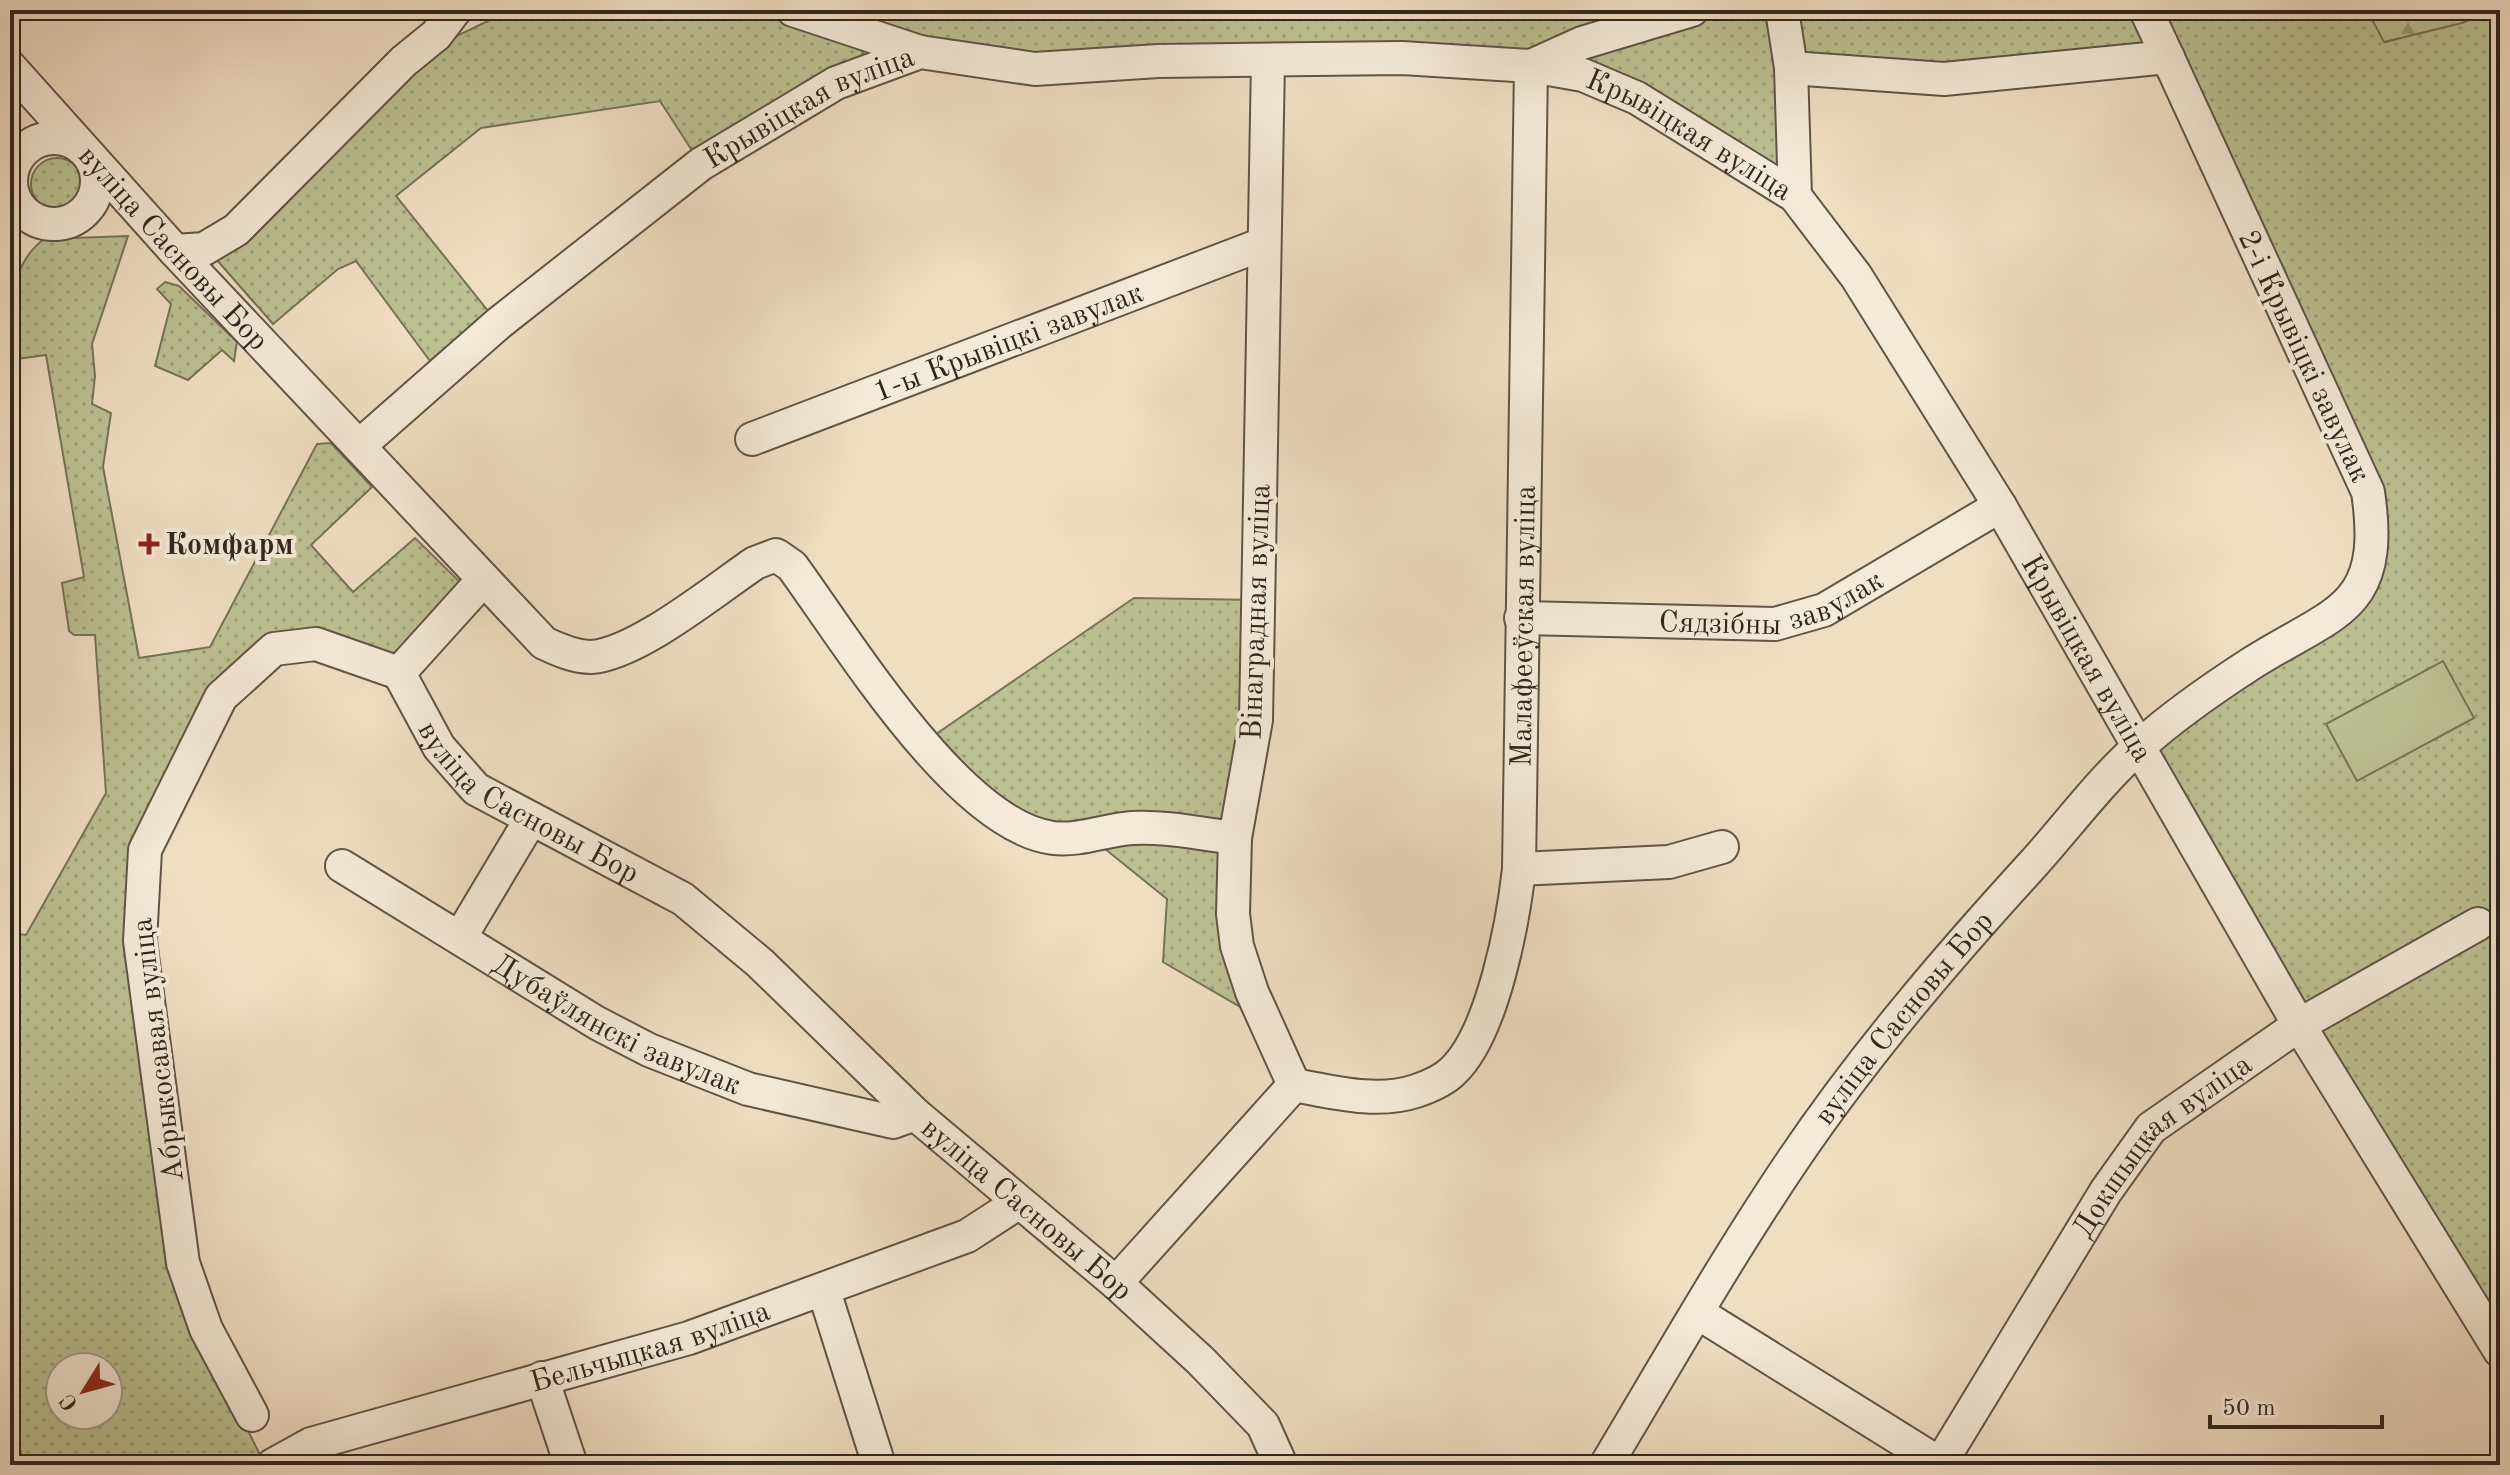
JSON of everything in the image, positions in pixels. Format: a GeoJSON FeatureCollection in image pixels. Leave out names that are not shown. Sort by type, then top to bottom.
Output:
{"type":"FeatureCollection","features":[{"type":"Feature","properties":{"kind":"street"},"geometry":{"type":"LineString","coordinates":[[175,251],[204,249],[236,230],[446,22],[481,10]]}},
{"type":"Feature","properties":{"kind":"street"},"geometry":{"type":"LineString","coordinates":[[793,10],[920,52]]}},
{"type":"Feature","properties":{"kind":"street"},"geometry":{"type":"LineString","coordinates":[[1531,66],[1582,43],[1692,10]]}},
{"type":"Feature","properties":{"kind":"street"},"geometry":{"type":"LineString","coordinates":[[1782,10],[1791,68],[1795,196]]}},
{"type":"Feature","properties":{"kind":"street","name":"2-і Крывіцкі завулак"},"geometry":{"type":"LineString","coordinates":[[2140,745],[2249,665],[2320,627],[2340,611],[2356,594],[2365,574],[2373,553],[2374,530],[2368,492],[2146,10]]}},
{"type":"Feature","properties":{"kind":"street","name":"Крывіцкая вуліца"},"geometry":{"type":"LineString","coordinates":[[359,446],[499,323],[701,164],[836,83],[920,52],[1035,69],[1158,61],[1402,58],[1531,66],[1583,75],[1637,98],[1795,196],[1856,276],[2000,506],[2299,1025],[2500,1351]]}},
{"type":"Feature","properties":{"kind":"street"},"geometry":{"type":"LineString","coordinates":[[1791,68],[1944,79],[2168,57]]}},
{"type":"Feature","properties":{"kind":"street","name":"Вінаградная вуліца"},"geometry":{"type":"LineString","coordinates":[[1268,61],[1256,720],[1235,838],[1233,914],[1237,946],[1252,992],[1294,1085]]}},
{"type":"Feature","properties":{"kind":"street","name":"Малафееўская вуліца"},"geometry":{"type":"LineString","coordinates":[[1294,1085],[1358,1096],[1414,1092],[1452,1072],[1463,1059],[1485,1015],[1510,931],[1519,869],[1531,66]]}},
{"type":"Feature","properties":{"kind":"street"},"geometry":{"type":"LineString","coordinates":[[17,75],[37,123],[22,142],[14,165],[11,192],[29,216],[56,224],[74,219],[123,217],[148,222]]}},
{"type":"Feature","properties":{"kind":"street","name":"вуліца Сасновы Бор"},"geometry":{"type":"LineString","coordinates":[[17,75],[148,222],[544,643],[567,653],[590,657],[625,649],[755,563],[776,555],[792,566],[949,774],[1000,817],[1026,831],[1051,838],[1070,839],[1135,828],[1235,838]]}},
{"type":"Feature","properties":{"kind":"street"},"geometry":{"type":"LineString","coordinates":[[22,142],[61,139],[86,153],[97,176],[96,189],[92,201],[74,219]]}},
{"type":"Feature","properties":{"kind":"street","name":"1-ы Крывіцкі завулак"},"geometry":{"type":"LineString","coordinates":[[752,439],[1263,244]]}},
{"type":"Feature","properties":{"kind":"street","name":"Сядзібны завулак"},"geometry":{"type":"LineString","coordinates":[[1521,618],[1775,624],[1824,610],[2000,506]]}},
{"type":"Feature","properties":{"kind":"street"},"geometry":{"type":"LineString","coordinates":[[399,673],[483,580]]}},
{"type":"Feature","properties":{"kind":"street","name":"Абрыкосавая вуліца"},"geometry":{"type":"LineString","coordinates":[[252,1415],[206,1329],[183,1263],[140,941],[145,850],[221,697],[274,649],[316,644],[399,673]]}},
{"type":"Feature","properties":{"kind":"street","name":"вуліца Сасновы Бор"},"geometry":{"type":"LineString","coordinates":[[399,673],[431,734],[476,789],[683,899],[760,963],[915,1114],[1116,1283],[1201,1361],[1263,1425],[1281,1465]]}},
{"type":"Feature","properties":{"kind":"street","name":"вуліца Сасновы Бор"},"geometry":{"type":"LineString","coordinates":[[1606,1465],[1793,1159],[1937,970],[2140,745]]}},
{"type":"Feature","properties":{"kind":"street"},"geometry":{"type":"LineString","coordinates":[[461,936],[531,819]]}},
{"type":"Feature","properties":{"kind":"street"},"geometry":{"type":"LineString","coordinates":[[1519,869],[1669,862],[1722,847]]}},
{"type":"Feature","properties":{"kind":"street","name":"Дубаўлянскі завулак"},"geometry":{"type":"LineString","coordinates":[[342,866],[461,936],[597,1023],[649,1050],[748,1089],[893,1122],[915,1114]]}},
{"type":"Feature","properties":{"kind":"street","name":"Докшыцкая вуліца"},"geometry":{"type":"LineString","coordinates":[[1941,1464],[2106,1191],[2151,1128],[2299,1025],[2478,924]]}},
{"type":"Feature","properties":{"kind":"street"},"geometry":{"type":"LineString","coordinates":[[1116,1283],[1294,1085]]}},
{"type":"Feature","properties":{"kind":"street","name":"Бельчыцкая вуліца"},"geometry":{"type":"LineString","coordinates":[[273,1465],[311,1444],[689,1338],[824,1291],[869,1270],[967,1236],[1018,1203]]}},
{"type":"Feature","properties":{"kind":"street"},"geometry":{"type":"LineString","coordinates":[[824,1291],[879,1465]]}},
{"type":"Feature","properties":{"kind":"street"},"geometry":{"type":"LineString","coordinates":[[1698,1313],[1941,1464]]}},
{"type":"Feature","properties":{"kind":"street"},"geometry":{"type":"LineString","coordinates":[[542,1378],[571,1465]]}},
{"type":"Feature","properties":{"kind":"green space"},"geometry":{"type":"Polygon","coordinates":[[[511,10],[743,10],[847,40],[863,52],[861,60],[693,152],[660,101],[481,128],[396,196],[489,312],[430,361],[356,261],[338,269],[273,324],[216,259],[442,43],[511,10]]]}},
{"type":"Feature","properties":{"kind":"green space"},"geometry":{"type":"Polygon","coordinates":[[[793,10],[2367,10],[2385,42],[2500,10],[2500,1351],[2140,745],[2320,627],[2374,530],[2168,57],[1791,68],[1795,196],[1583,75],[1035,69],[793,10]]]}},
{"type":"Feature","properties":{"kind":"green space"},"geometry":{"type":"Polygon","coordinates":[[[2367,10],[2493,10],[2462,23],[2384,42],[2367,10]]]}},
{"type":"Feature","properties":{"kind":"green space"},"geometry":{"type":"Polygon","coordinates":[[[57,158],[76,165],[83,184],[76,203],[57,210],[38,203],[31,184],[38,165],[57,158]]]}},
{"type":"Feature","properties":{"kind":"green space"},"geometry":{"type":"Polygon","coordinates":[[[128,236],[92,344],[95,376],[92,404],[111,413],[103,467],[139,658],[210,647],[317,444],[331,443],[372,487],[311,545],[353,592],[415,538],[461,583],[396,664],[263,642],[136,845],[206,1345],[263,1461],[261,1465],[24,1465],[10,1412],[10,933],[26,935],[106,793],[95,635],[74,635],[69,631],[62,583],[84,577],[46,355],[18,359],[14,343],[13,294],[23,263],[44,239],[128,236]]]}},
{"type":"Feature","properties":{"kind":"green space"},"geometry":{"type":"Polygon","coordinates":[[[165,282],[179,286],[237,342],[234,361],[222,350],[188,380],[155,366],[171,304],[157,289],[165,282]]]}},
{"type":"Feature","properties":{"kind":"green space"},"geometry":{"type":"Polygon","coordinates":[[[1134,598],[1258,600],[1233,914],[1266,1022],[1163,962],[1167,899],[1089,836],[1051,838],[923,743],[1134,598]]]}},
{"type":"Feature","properties":{"kind":"green space"},"geometry":{"type":"Polygon","coordinates":[[[2443,661],[2474,718],[2357,781],[2326,724],[2443,661]]]}},
{"type":"Feature","properties":{"kind":"place","name":"Комфарм"},"geometry":{"type":"Point","coordinates":[149,544]}}]}
